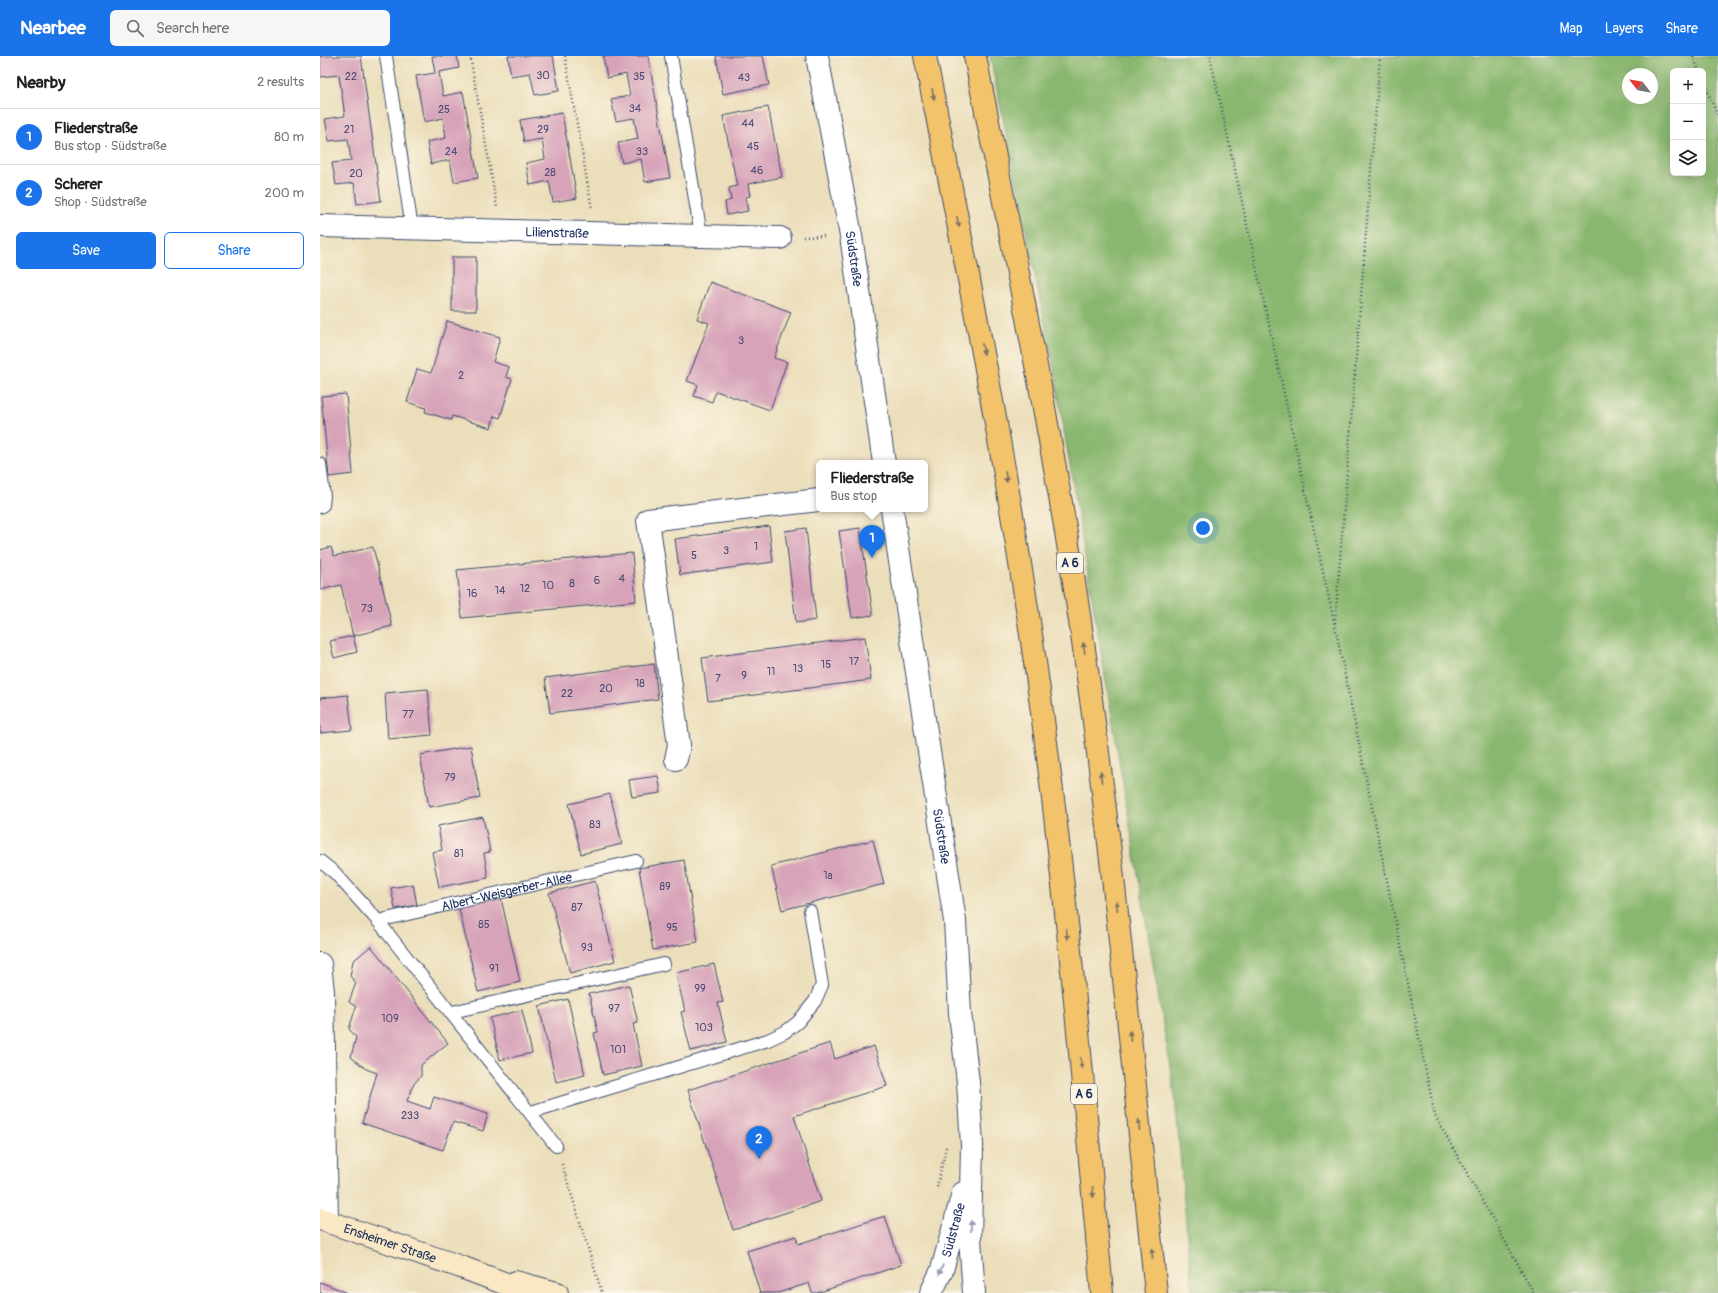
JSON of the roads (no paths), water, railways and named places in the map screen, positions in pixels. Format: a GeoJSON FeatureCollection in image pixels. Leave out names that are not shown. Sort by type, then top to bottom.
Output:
{"type":"FeatureCollection","features":[{"type":"Feature","properties":{"kind":"highway","name":"A 6"},"geometry":{"type":"LineString","coordinates":[[925,56],[996,420],[1035,663],[1063,895],[1083,1081],[1102,1293]]}},
{"type":"Feature","properties":{"kind":"highway","name":"A 6"},"geometry":{"type":"LineString","coordinates":[[975,56],[1044,407],[1085,654],[1116,893],[1156,1293]]}},
{"type":"Feature","properties":{"kind":"main road","name":"Ensheimer Straße"},"geometry":{"type":"LineString","coordinates":[[324,1220],[461,1267],[530,1293]]}},
{"type":"Feature","properties":{"kind":"main road","name":"Ensheimer Straße"},"geometry":{"type":"LineString","coordinates":[[461,1267],[557,1293]]}},
{"type":"Feature","properties":{"kind":"street","name":"Südstraße"},"geometry":{"type":"LineString","coordinates":[[817,56],[850,236],[884,460]]}},
{"type":"Feature","properties":{"kind":"street","name":"Lilienstraße"},"geometry":{"type":"LineString","coordinates":[[320,226],[780,238]]}},
{"type":"Feature","properties":{"kind":"street"},"geometry":{"type":"LineString","coordinates":[[676,759],[679,745],[648,520],[816,500]]}},
{"type":"Feature","properties":{"kind":"street","name":"Südstraße"},"geometry":{"type":"LineString","coordinates":[[892,512],[955,921],[960,1012],[968,1082],[972,1165],[970,1239],[974,1293]]}},
{"type":"Feature","properties":{"kind":"street"},"geometry":{"type":"LineString","coordinates":[[320,964],[323,992],[324,1220]]}},
{"type":"Feature","properties":{"kind":"street","name":"Südstraße"},"geometry":{"type":"LineString","coordinates":[[931,1293],[942,1270],[972,1165]]}},
{"type":"Feature","properties":{"kind":"lane"},"geometry":{"type":"LineString","coordinates":[[386,56],[412,229]]}},
{"type":"Feature","properties":{"kind":"lane"},"geometry":{"type":"LineString","coordinates":[[671,56],[701,235]]}},
{"type":"Feature","properties":{"kind":"lane"},"geometry":{"type":"LineString","coordinates":[[320,464],[324,496],[323,505],[320,507]]}},
{"type":"Feature","properties":{"kind":"lane"},"geometry":{"type":"LineString","coordinates":[[320,861],[335,873],[378,921],[452,1012],[556,1146]]}},
{"type":"Feature","properties":{"kind":"lane","name":"Albert-Weisgerber-Allee"},"geometry":{"type":"LineString","coordinates":[[378,921],[636,861]]}},
{"type":"Feature","properties":{"kind":"lane"},"geometry":{"type":"LineString","coordinates":[[531,1112],[761,1042],[785,1032],[808,1011],[816,1001],[822,985],[810,911]]}},
{"type":"Feature","properties":{"kind":"lane"},"geometry":{"type":"LineString","coordinates":[[452,1012],[664,964]]}},
{"type":"Feature","properties":{"kind":"place","name":"Fliederstraße"},"geometry":{"type":"Point","coordinates":[872,558]}},
{"type":"Feature","properties":{"kind":"place","name":"Scherer"},"geometry":{"type":"Point","coordinates":[759,1159]}}]}
